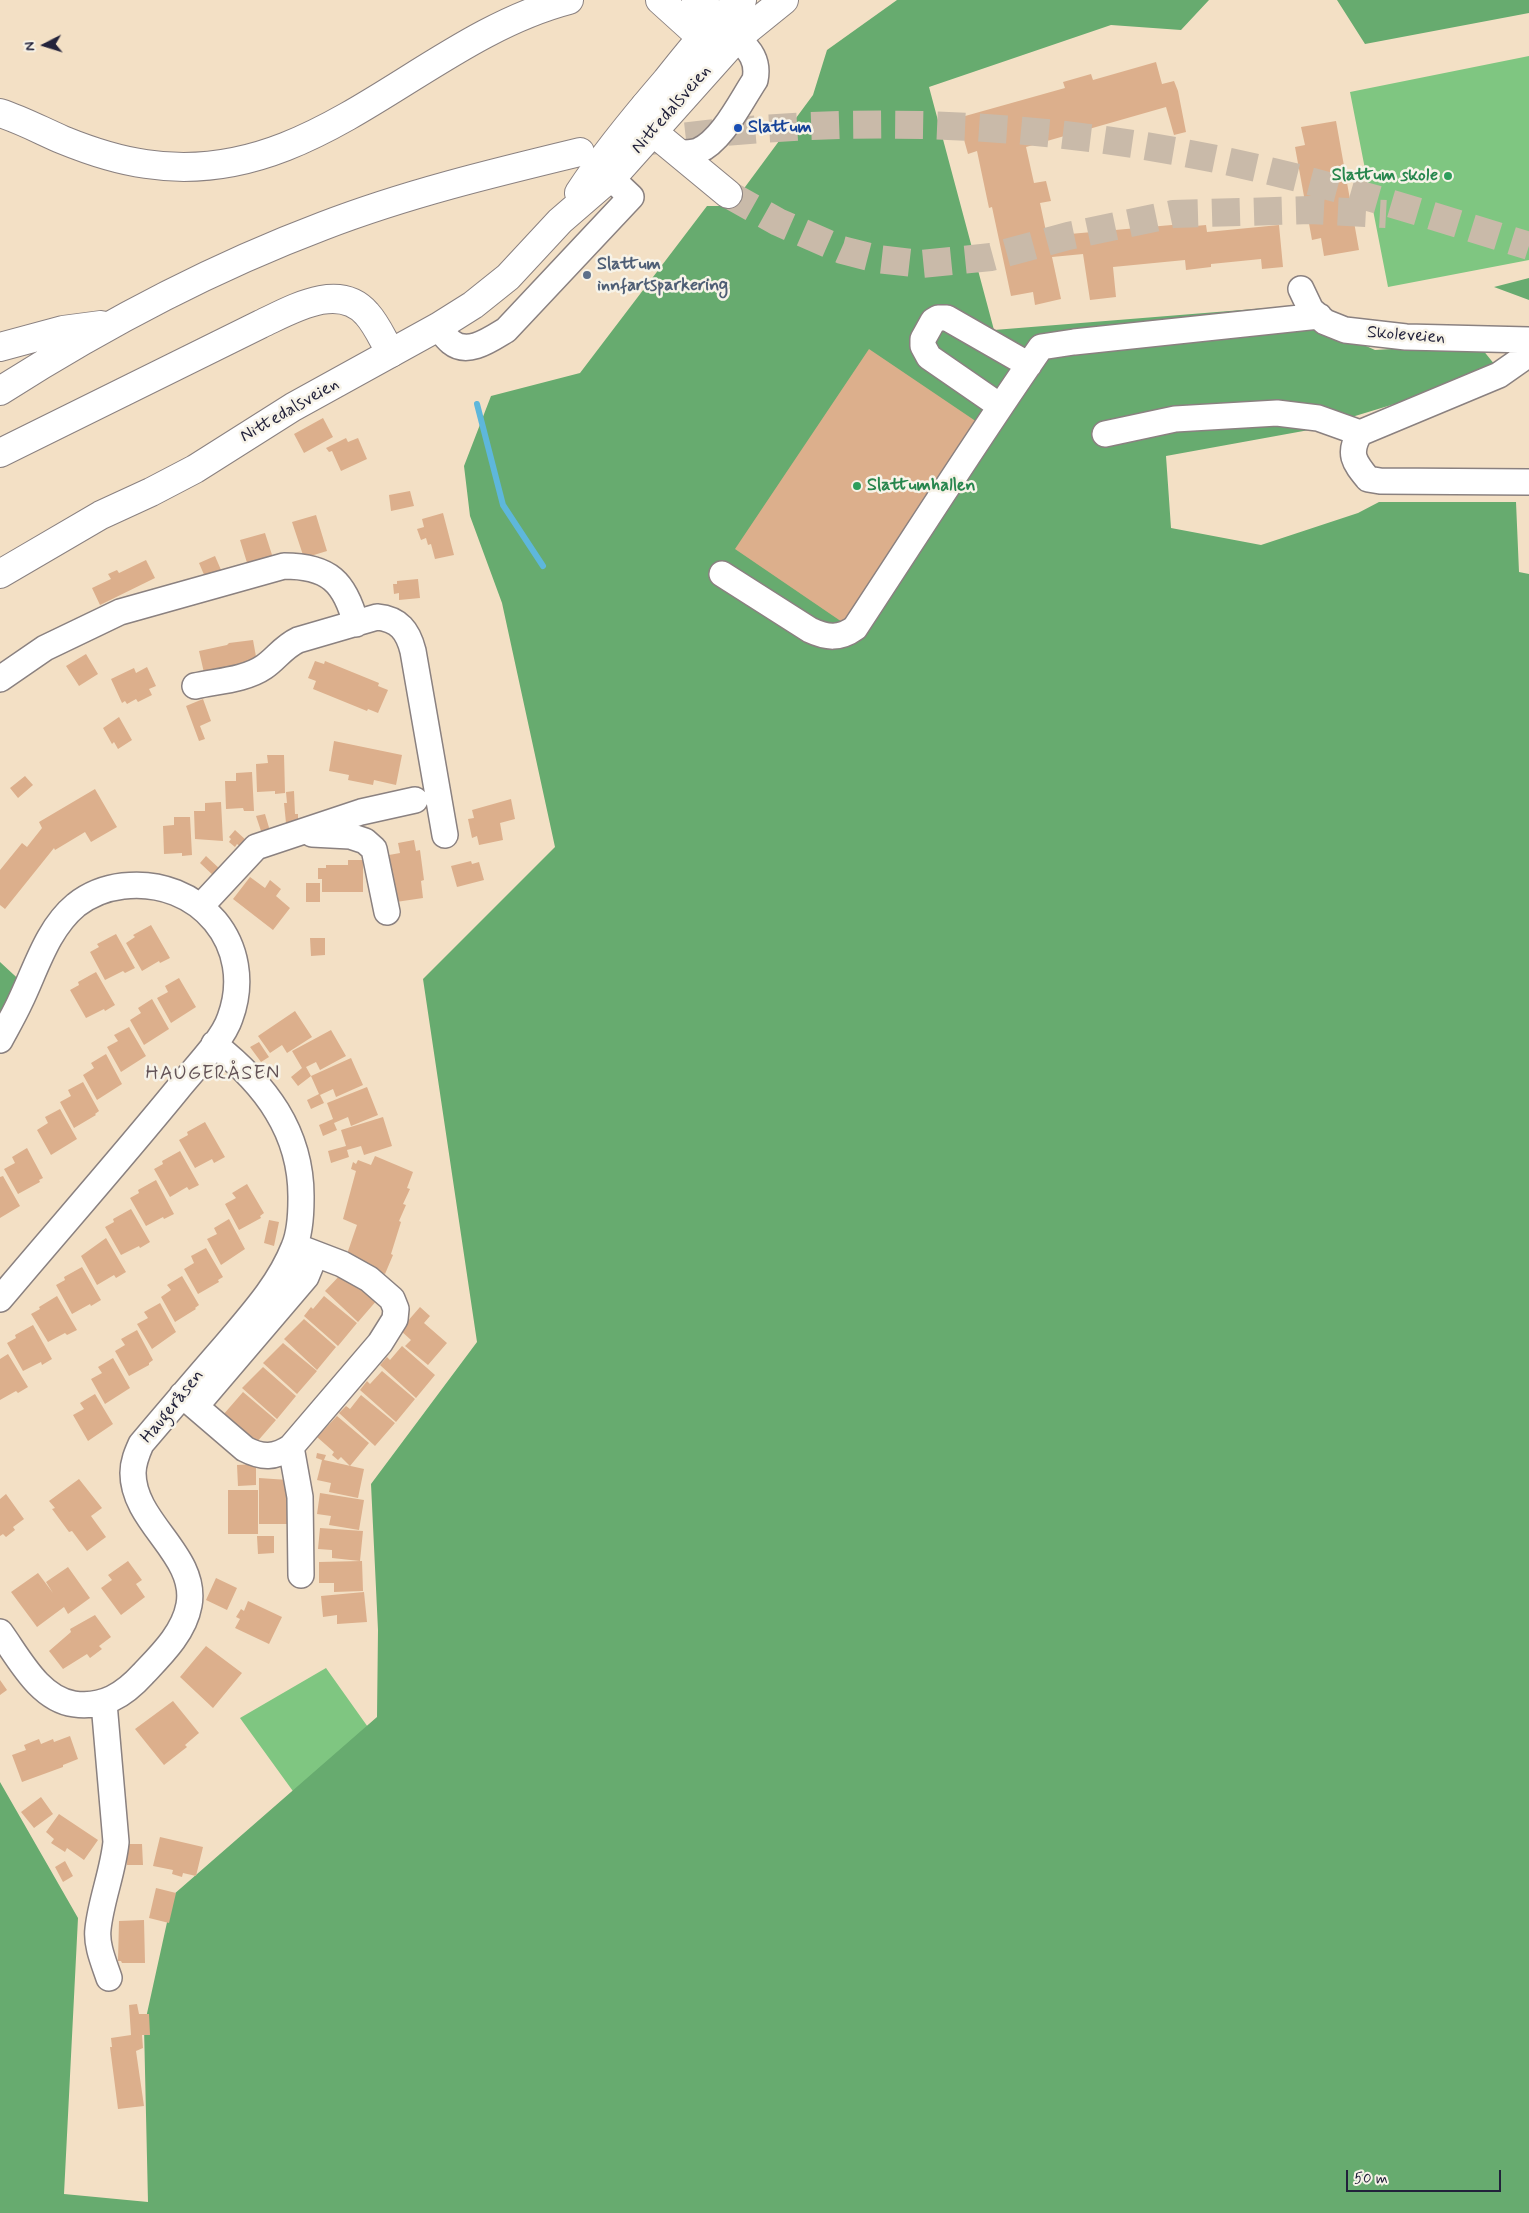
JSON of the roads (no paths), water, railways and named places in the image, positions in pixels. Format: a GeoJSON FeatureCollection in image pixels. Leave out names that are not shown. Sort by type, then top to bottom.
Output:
{"type":"FeatureCollection","features":[{"type":"Feature","properties":{"kind":"main road"},"geometry":{"type":"LineString","coordinates":[[0,113],[82,148],[131,162],[188,167],[240,161],[276,151],[308,138],[358,111],[443,58],[499,26],[534,11],[569,0]]}},
{"type":"Feature","properties":{"kind":"main road"},"geometry":{"type":"LineString","coordinates":[[660,0],[720,32]]}},
{"type":"Feature","properties":{"kind":"main road"},"geometry":{"type":"LineString","coordinates":[[696,0],[720,32]]}},
{"type":"Feature","properties":{"kind":"main road","name":"Nittedalsveien"},"geometry":{"type":"LineString","coordinates":[[595,167],[653,132],[742,0]]}},
{"type":"Feature","properties":{"kind":"main road","name":"Nittedalsveien"},"geometry":{"type":"LineString","coordinates":[[0,574],[101,515],[195,469],[278,416],[438,327],[491,292],[526,260],[560,221],[595,167],[645,106],[720,32],[784,0]]}},
{"type":"Feature","properties":{"kind":"main road"},"geometry":{"type":"LineString","coordinates":[[645,106],[653,132],[728,194]]}},
{"type":"Feature","properties":{"kind":"main road"},"geometry":{"type":"LineString","coordinates":[[0,391],[114,323],[247,257],[324,226],[444,186],[595,167]]}},
{"type":"Feature","properties":{"kind":"main road"},"geometry":{"type":"LineString","coordinates":[[0,453],[261,324],[317,301],[341,299],[360,306],[375,324],[391,353]]}},
{"type":"Feature","properties":{"kind":"main road"},"geometry":{"type":"LineString","coordinates":[[0,347],[63,330],[114,323]]}},
{"type":"Feature","properties":{"kind":"street"},"geometry":{"type":"LineString","coordinates":[[678,152],[698,151],[720,134],[755,80],[757,73],[754,59],[720,32]]}},
{"type":"Feature","properties":{"kind":"street"},"geometry":{"type":"LineString","coordinates":[[438,327],[452,343],[461,347],[471,347],[487,342],[506,330],[631,197],[595,167]]}},
{"type":"Feature","properties":{"kind":"street","name":"Skoleveien"},"geometry":{"type":"LineString","coordinates":[[1301,289],[1311,310],[1325,322],[1345,330],[1366,334],[1436,338],[1529,340]]}},
{"type":"Feature","properties":{"kind":"street"},"geometry":{"type":"LineString","coordinates":[[722,574],[822,636],[832,637],[846,634],[855,628],[1000,406],[1041,347],[1319,316]]}},
{"type":"Feature","properties":{"kind":"street"},"geometry":{"type":"LineString","coordinates":[[1000,406],[929,357],[923,346],[924,339],[933,321],[938,318],[947,318],[1029,365]]}},
{"type":"Feature","properties":{"kind":"street"},"geometry":{"type":"LineString","coordinates":[[1529,354],[1499,375],[1360,433],[1354,442],[1354,462],[1368,479],[1380,481],[1529,482]]}},
{"type":"Feature","properties":{"kind":"street"},"geometry":{"type":"LineString","coordinates":[[1105,434],[1174,419],[1277,413],[1318,418],[1360,433]]}},
{"type":"Feature","properties":{"kind":"street"},"geometry":{"type":"LineString","coordinates":[[0,679],[46,648],[120,612],[284,566],[307,567],[322,571],[332,579],[350,600],[356,624]]}},
{"type":"Feature","properties":{"kind":"street"},"geometry":{"type":"LineString","coordinates":[[195,686],[255,672],[270,663],[288,645],[377,617],[389,618],[405,629],[410,639],[445,835]]}},
{"type":"Feature","properties":{"kind":"street"},"geometry":{"type":"LineString","coordinates":[[201,906],[256,847],[361,812],[415,800]]}},
{"type":"Feature","properties":{"kind":"street"},"geometry":{"type":"LineString","coordinates":[[299,834],[350,836],[365,841],[374,849],[387,912]]}},
{"type":"Feature","properties":{"kind":"street"},"geometry":{"type":"LineString","coordinates":[[0,1040],[20,1002],[44,947],[57,926],[75,906],[92,894],[116,887],[139,884],[161,887],[180,894],[201,906],[218,924],[228,941],[236,966],[238,991],[230,1020],[214,1044],[0,1299]]}},
{"type":"Feature","properties":{"kind":"street","name":"Haugeråsen"},"geometry":{"type":"LineString","coordinates":[[0,1632],[48,1693],[66,1703],[82,1705],[104,1703],[120,1695],[140,1678],[166,1650],[181,1627],[189,1606],[190,1585],[184,1568],[145,1512],[136,1491],[133,1473],[135,1459],[142,1444],[189,1401],[281,1275],[305,1250],[301,1211],[302,1176],[289,1130],[274,1106],[231,1058],[214,1044]]}},
{"type":"Feature","properties":{"kind":"street"},"geometry":{"type":"LineString","coordinates":[[189,1401],[236,1442],[254,1454],[272,1457],[282,1453],[291,1446],[380,1343],[395,1319],[396,1309],[392,1299],[385,1292],[347,1267],[305,1250]]}},
{"type":"Feature","properties":{"kind":"street"},"geometry":{"type":"LineString","coordinates":[[291,1446],[300,1497],[301,1575]]}},
{"type":"Feature","properties":{"kind":"street"},"geometry":{"type":"LineString","coordinates":[[104,1703],[116,1842],[114,1862],[98,1930],[100,1950],[109,1978]]}},
{"type":"Feature","properties":{"kind":"waterway"},"geometry":{"type":"LineString","coordinates":[[477,404],[503,505],[543,566]]}},
{"type":"Feature","properties":{"kind":"tunnel"},"geometry":{"type":"LineString","coordinates":[[644,142],[786,127],[857,125],[928,125],[1070,136],[1140,145],[1211,158],[1291,176],[1411,209],[1529,246]]}},
{"type":"Feature","properties":{"kind":"tunnel"},"geometry":{"type":"LineString","coordinates":[[728,194],[778,222],[842,250],[877,259],[921,264],[991,257],[1068,236],[1173,214],[1310,210],[1386,214]]}},
{"type":"Feature","properties":{"kind":"place","name":"Slattum"},"geometry":{"type":"Point","coordinates":[738,128]}},
{"type":"Feature","properties":{"kind":"place","name":"Slattum skole"},"geometry":{"type":"Point","coordinates":[1448,176]}},
{"type":"Feature","properties":{"kind":"place","name":"Slattum innfartsparkering"},"geometry":{"type":"Point","coordinates":[587,275]}},
{"type":"Feature","properties":{"kind":"place","name":"Slattumhallen"},"geometry":{"type":"Point","coordinates":[857,486]}},
{"type":"Feature","properties":{"kind":"district","name":"HAUGERÅSEN"},"geometry":{"type":"Point","coordinates":[213,1075]}}]}
